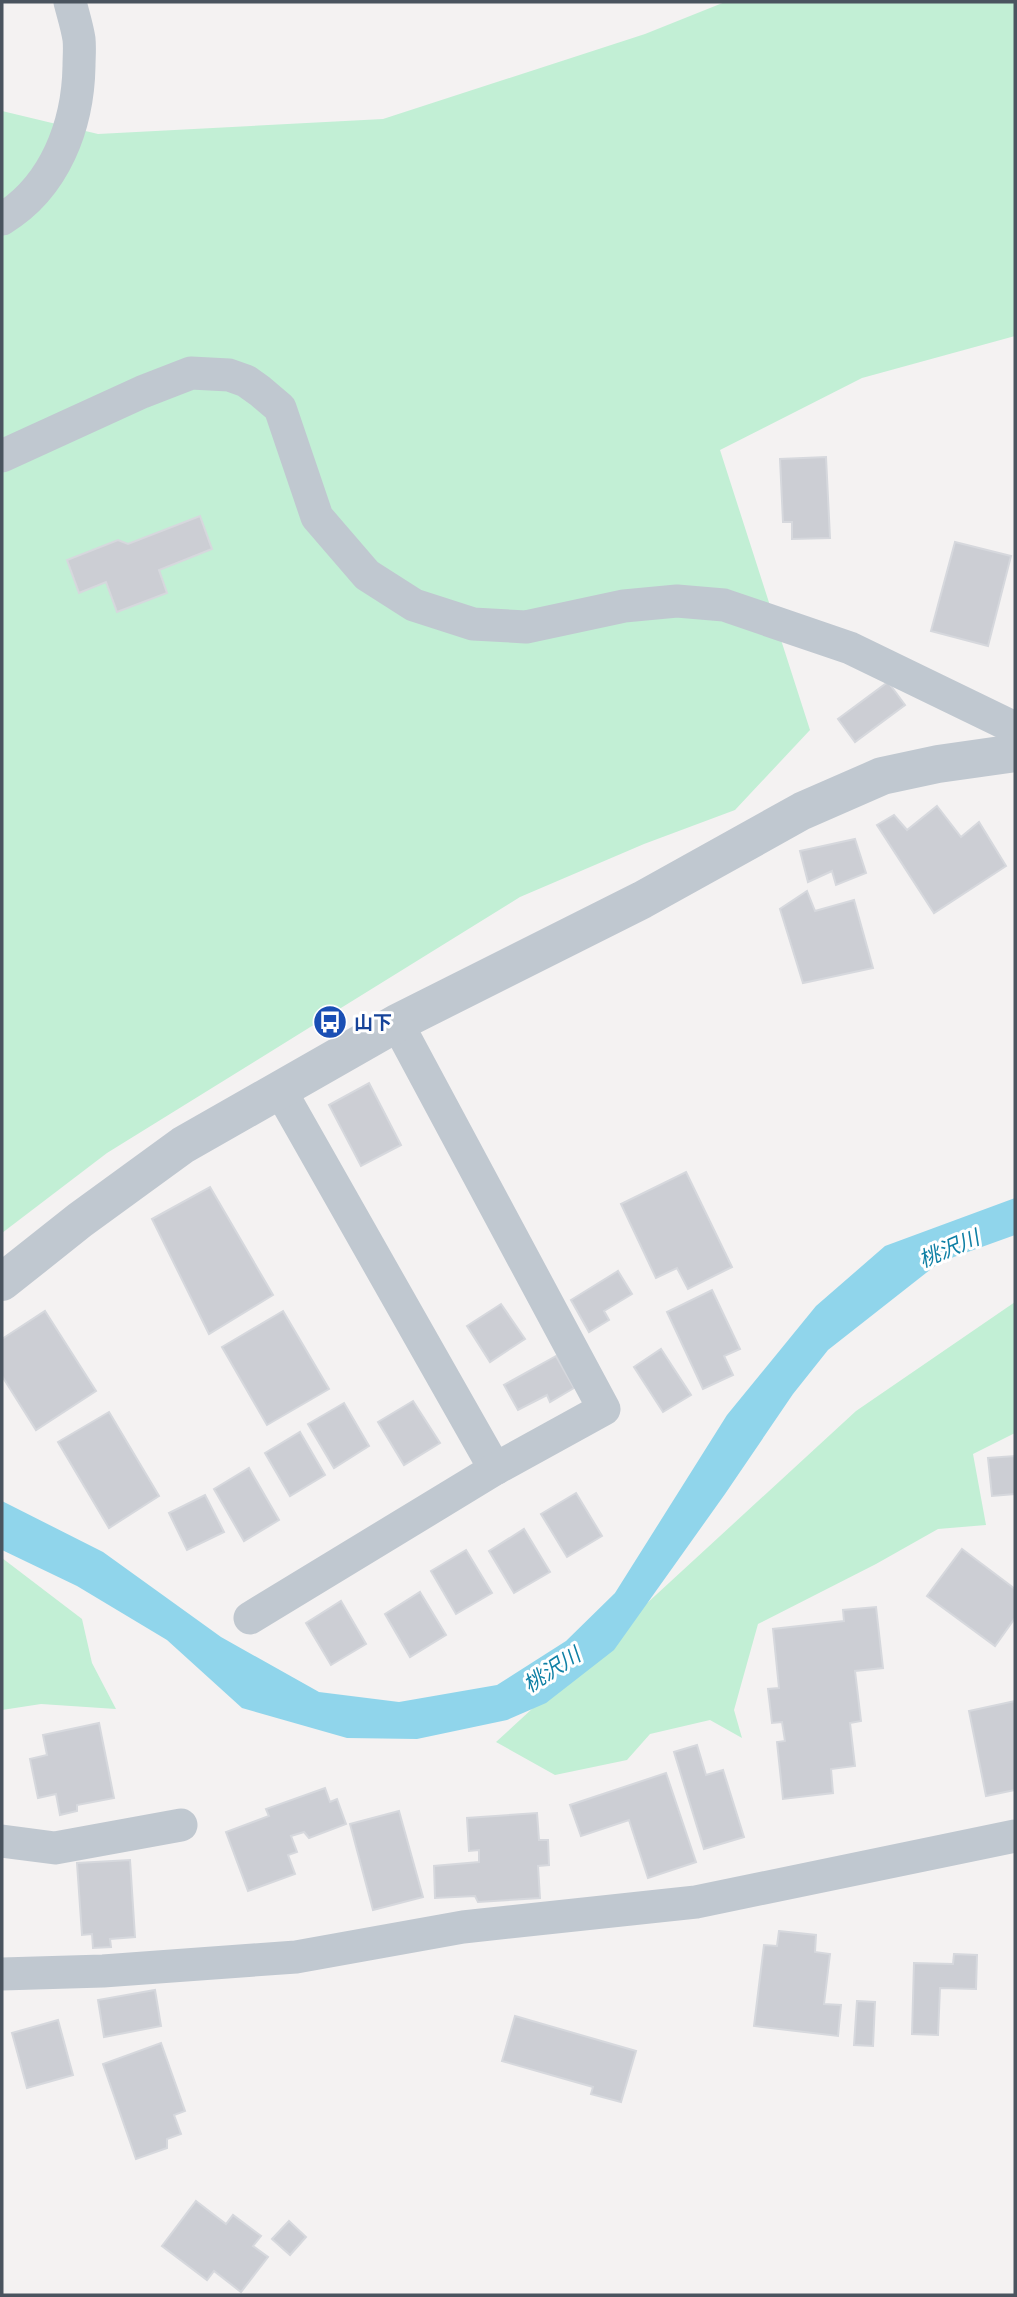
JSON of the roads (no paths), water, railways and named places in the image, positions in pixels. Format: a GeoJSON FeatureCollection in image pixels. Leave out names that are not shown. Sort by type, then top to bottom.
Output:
{"type":"FeatureCollection","features":[{"type":"Feature","properties":{"kind":"street"},"geometry":{"type":"LineString","coordinates":[[2,219],[14,212],[43,183],[64,146],[78,96],[79,41],[70,2]]}},
{"type":"Feature","properties":{"kind":"street"},"geometry":{"type":"LineString","coordinates":[[2,456],[142,392],[191,373],[229,375],[253,386],[280,408],[317,517],[367,575],[414,605],[473,624],[526,627],[624,606],[677,601],[724,605],[850,648],[1015,728]]}},
{"type":"Feature","properties":{"kind":"street"},"geometry":{"type":"LineString","coordinates":[[2,1282],[80,1220],[183,1145],[397,1023],[642,900],[802,811],[882,776],[937,764],[1015,753]]}},
{"type":"Feature","properties":{"kind":"street"},"geometry":{"type":"LineString","coordinates":[[250,1618],[495,1469],[604,1409],[397,1023]]}},
{"type":"Feature","properties":{"kind":"street"},"geometry":{"type":"LineString","coordinates":[[280,1090],[495,1469]]}},
{"type":"Feature","properties":{"kind":"street"},"geometry":{"type":"LineString","coordinates":[[2,1841],[55,1847],[181,1825]]}},
{"type":"Feature","properties":{"kind":"street"},"geometry":{"type":"LineString","coordinates":[[2,1974],[103,1971],[296,1957],[463,1927],[696,1902],[1015,1836]]}},
{"type":"Feature","properties":{"kind":"water","name":"桃沢川"},"geometry":{"type":"Polygon","coordinates":[[[1015,1198],[1015,1235],[940,1262],[828,1350],[793,1394],[614,1650],[546,1703],[507,1720],[417,1739],[347,1738],[242,1708],[167,1640],[77,1586],[2,1550],[2,1501],[103,1552],[221,1637],[319,1692],[399,1702],[497,1685],[566,1641],[615,1593],[727,1415],[816,1306],[885,1246],[1015,1198]]]}},
{"type":"Feature","properties":{"kind":"place","name":"山下"},"geometry":{"type":"Point","coordinates":[330,1022]}}]}
